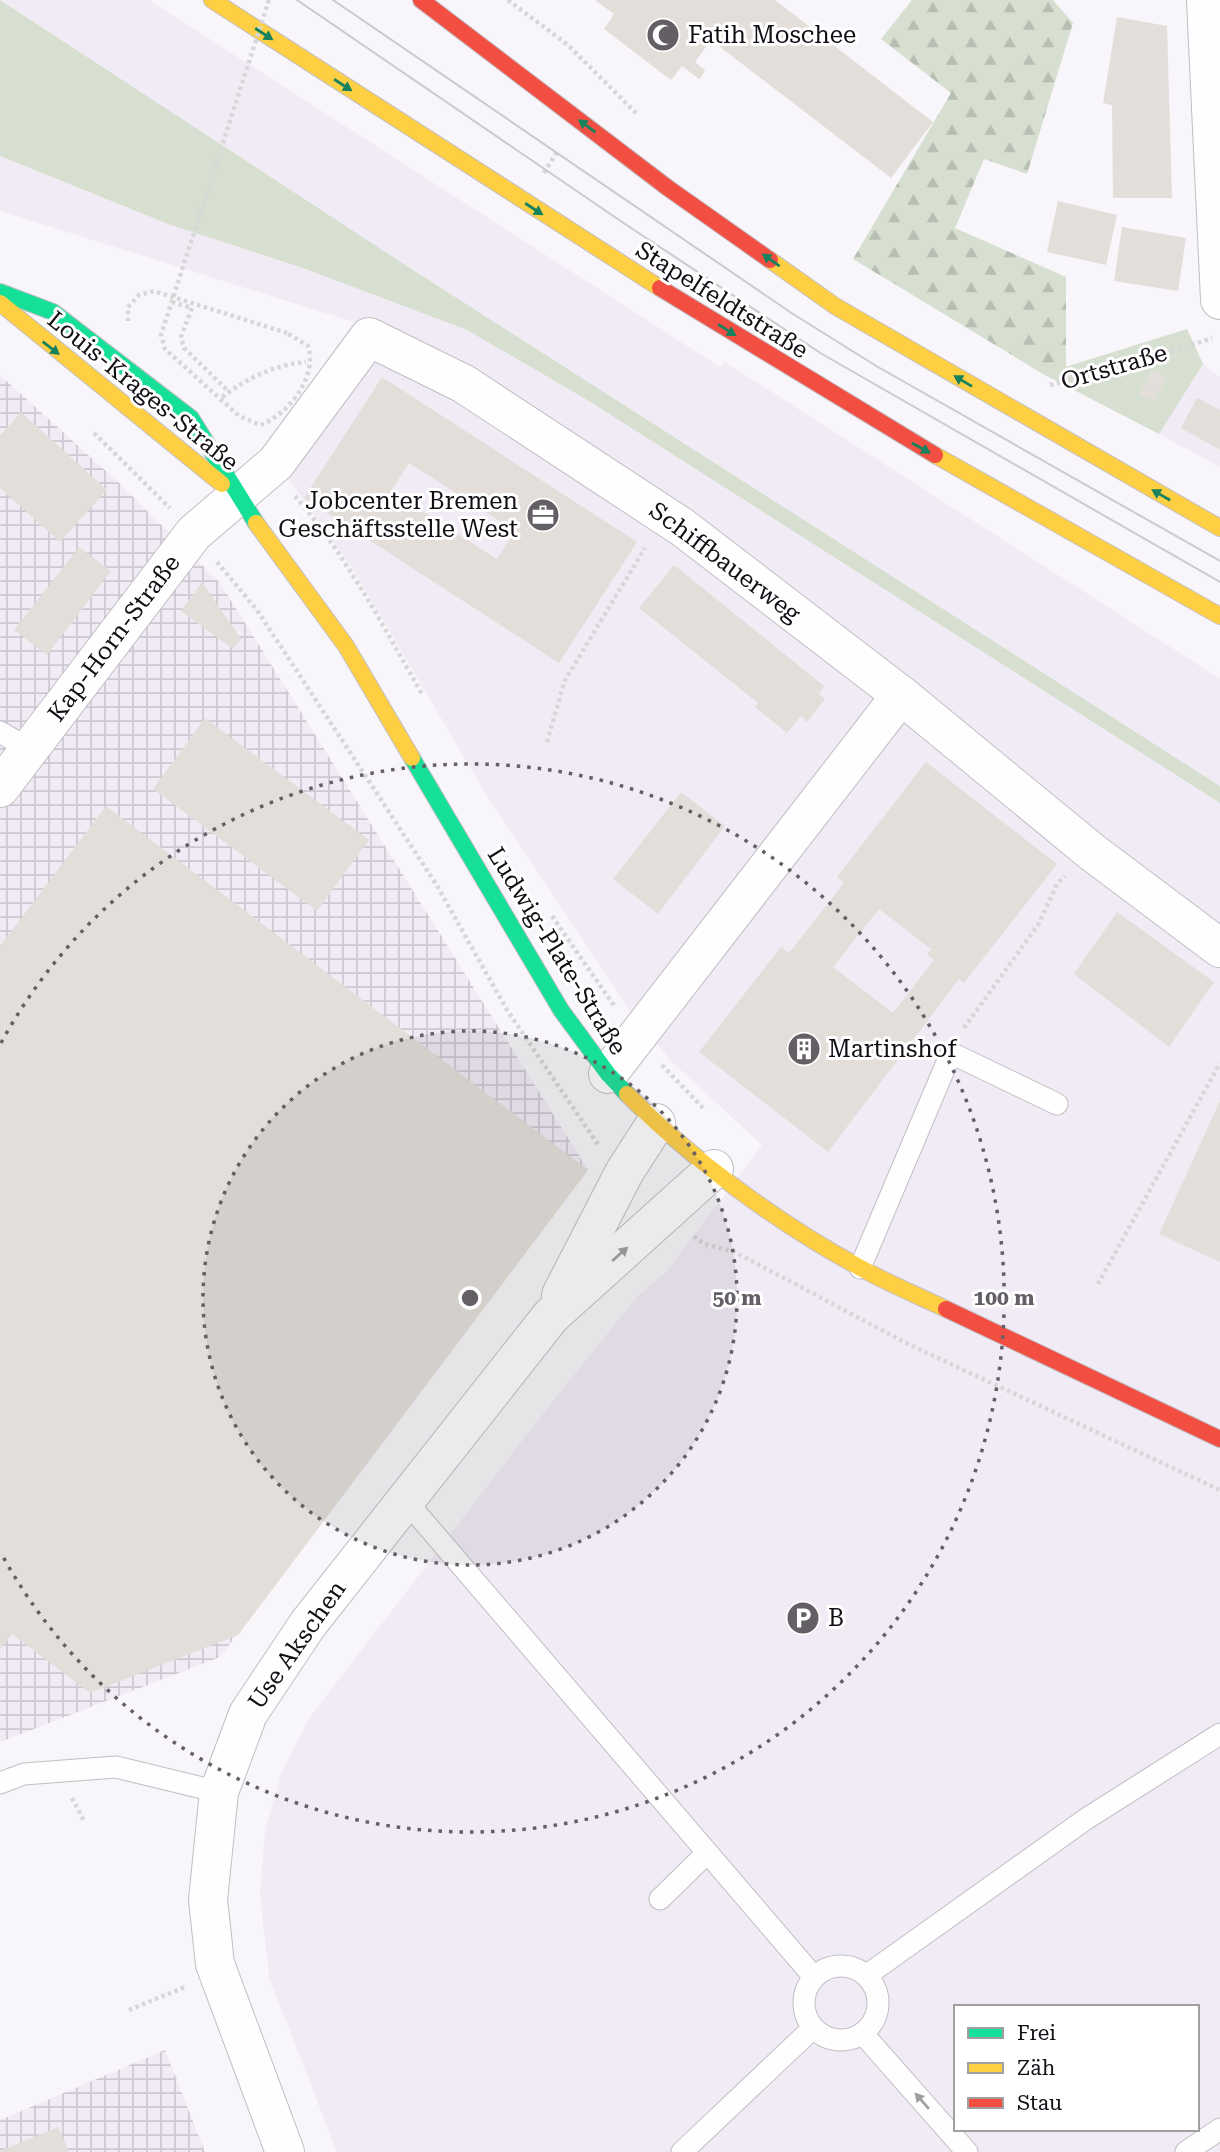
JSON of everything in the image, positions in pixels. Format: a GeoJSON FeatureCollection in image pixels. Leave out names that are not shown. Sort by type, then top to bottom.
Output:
{"type":"FeatureCollection","features":[{"type":"Feature","properties":{"kind":"main road","name":"Stapelfeldtstraße"},"geometry":{"type":"LineString","coordinates":[[212,0],[577,237],[885,427],[1220,616]]}},
{"type":"Feature","properties":{"kind":"main road"},"geometry":{"type":"LineString","coordinates":[[421,0],[668,188],[835,306],[1220,528]]}},
{"type":"Feature","properties":{"kind":"main road","name":"Louis-Krages-Straße"},"geometry":{"type":"LineString","coordinates":[[0,292],[53,312],[191,418],[237,496]]}},
{"type":"Feature","properties":{"kind":"main road","name":"Louis-Krages-Straße"},"geometry":{"type":"LineString","coordinates":[[0,303],[169,444],[237,496]]}},
{"type":"Feature","properties":{"kind":"main road","name":"Ludwig-Plate-Straße"},"geometry":{"type":"LineString","coordinates":[[237,496],[346,646],[561,1010],[608,1074],[656,1124],[785,1223],[860,1268],[1220,1438]]}},
{"type":"Feature","properties":{"kind":"street"},"geometry":{"type":"LineString","coordinates":[[1206,0],[1220,300]]}},
{"type":"Feature","properties":{"kind":"street","name":"Schiffbauerweg"},"geometry":{"type":"LineString","coordinates":[[237,496],[276,463],[369,337],[464,384],[665,515],[901,695],[1092,852],[1220,948]]}},
{"type":"Feature","properties":{"kind":"street","name":"Kap-Horn-Straße"},"geometry":{"type":"LineString","coordinates":[[0,788],[15,741],[194,533],[237,496]]}},
{"type":"Feature","properties":{"kind":"street"},"geometry":{"type":"LineString","coordinates":[[608,1074],[901,695]]}},
{"type":"Feature","properties":{"kind":"street","name":"Use Akschen"},"geometry":{"type":"LineString","coordinates":[[551,1316],[625,1171],[656,1124]]}},
{"type":"Feature","properties":{"kind":"street","name":"Use Akschen"},"geometry":{"type":"LineString","coordinates":[[285,2152],[219,1973],[208,1900],[219,1792],[248,1714],[308,1624],[551,1316],[714,1169]]}},
{"type":"Feature","properties":{"kind":"lane"},"geometry":{"type":"LineString","coordinates":[[860,1268],[951,1053],[1057,1104]]}},
{"type":"Feature","properties":{"kind":"lane"},"geometry":{"type":"LineString","coordinates":[[406,1501],[814,1978]]}},
{"type":"Feature","properties":{"kind":"lane"},"geometry":{"type":"LineString","coordinates":[[867,1975],[1086,1819],[1220,1734]]}},
{"type":"Feature","properties":{"kind":"lane"},"geometry":{"type":"LineString","coordinates":[[0,1783],[24,1774],[116,1767],[219,1792]]}},
{"type":"Feature","properties":{"kind":"lane"},"geometry":{"type":"LineString","coordinates":[[660,1899],[707,1853]]}},
{"type":"Feature","properties":{"kind":"lane"},"geometry":{"type":"LineString","coordinates":[[837,1966],[850,1966],[867,1975],[875,1986],[879,2002],[877,2015],[863,2034],[838,2041],[813,2028],[806,2017],[804,1998],[814,1978],[837,1966]]}},
{"type":"Feature","properties":{"kind":"lane"},"geometry":{"type":"LineString","coordinates":[[682,2152],[813,2028]]}},
{"type":"Feature","properties":{"kind":"lane"},"geometry":{"type":"LineString","coordinates":[[863,2034],[967,2152]]}},
{"type":"Feature","properties":{"kind":"lane"},"geometry":{"type":"LineString","coordinates":[[1186,2152],[1220,2129]]}},
{"type":"Feature","properties":{"kind":"path"},"geometry":{"type":"LineString","coordinates":[[131,329],[128,307],[139,295],[154,291],[287,333],[308,345],[312,359],[309,373],[279,418],[260,425],[239,415],[165,349],[161,335],[172,302],[269,0]]}},
{"type":"Feature","properties":{"kind":"path"},"geometry":{"type":"LineString","coordinates":[[508,0],[568,45],[637,115]]}},
{"type":"Feature","properties":{"kind":"path"},"geometry":{"type":"LineString","coordinates":[[172,302],[192,308],[181,337],[184,348],[229,392]]}},
{"type":"Feature","properties":{"kind":"path","name":"Ortstraße"},"geometry":{"type":"LineString","coordinates":[[1054,393],[1043,387],[1142,362],[1220,336]]}},
{"type":"Feature","properties":{"kind":"path"},"geometry":{"type":"LineString","coordinates":[[214,403],[264,371],[285,364],[314,361],[343,372]]}},
{"type":"Feature","properties":{"kind":"path"},"geometry":{"type":"LineString","coordinates":[[90,430],[194,533]]}},
{"type":"Feature","properties":{"kind":"path"},"geometry":{"type":"LineString","coordinates":[[547,742],[565,680],[665,515]]}},
{"type":"Feature","properties":{"kind":"path"},"geometry":{"type":"LineString","coordinates":[[951,1053],[971,1014],[1038,925],[1057,884],[1092,852]]}},
{"type":"Feature","properties":{"kind":"path"},"geometry":{"type":"LineString","coordinates":[[1097,1284],[1220,1063]]}},
{"type":"Feature","properties":{"kind":"path"},"geometry":{"type":"LineString","coordinates":[[129,2010],[219,1973]]}},
{"type":"Feature","properties":{"kind":"shaded area"},"geometry":{"type":"Polygon","coordinates":[[[0,0],[149,0],[720,367],[725,362],[1183,655],[1220,679],[1220,786],[413,270],[0,0]]]}},
{"type":"Feature","properties":{"kind":"shaded area"},"geometry":{"type":"Polygon","coordinates":[[[0,156],[168,224],[303,268],[467,330],[589,401],[1220,803],[1220,2152],[337,2152],[269,1977],[260,1895],[265,1830],[282,1772],[310,1717],[549,1406],[637,1297],[667,1271],[762,1145],[672,1062],[632,1014],[487,796],[353,569],[267,450],[354,322],[0,211],[0,156]]]}},
{"type":"Feature","properties":{"kind":"shaded area"},"geometry":{"type":"Polygon","coordinates":[[[1203,364],[1220,377],[1220,467],[1159,434],[1203,364]]]}},
{"type":"Feature","properties":{"kind":"shaded area"},"geometry":{"type":"Polygon","coordinates":[[[0,375],[119,483],[220,583],[588,1170],[220,1657],[0,1742],[0,375]]]}},
{"type":"Feature","properties":{"kind":"shaded area"},"geometry":{"type":"Polygon","coordinates":[[[165,2050],[205,2152],[0,2152],[0,2120],[165,2050]]]}},
{"type":"Feature","properties":{"kind":"green space"},"geometry":{"type":"Polygon","coordinates":[[[0,0],[413,270],[1220,786],[1220,803],[589,401],[467,330],[303,268],[168,224],[0,156],[0,0]]]}},
{"type":"Feature","properties":{"kind":"green space"},"geometry":{"type":"Polygon","coordinates":[[[912,0],[1053,0],[1073,23],[1027,174],[984,159],[955,228],[1066,277],[1066,367],[1043,374],[853,259],[951,93],[881,39],[912,0]]]}},
{"type":"Feature","properties":{"kind":"green space"},"geometry":{"type":"Polygon","coordinates":[[[1187,329],[1203,364],[1159,434],[1043,374],[1187,329]]]}},
{"type":"Feature","properties":{"kind":"building"},"geometry":{"type":"Polygon","coordinates":[[[595,0],[775,0],[933,122],[891,178],[711,40],[695,62],[705,70],[699,79],[682,66],[671,80],[604,29],[614,14],[595,0]]]}},
{"type":"Feature","properties":{"kind":"building"},"geometry":{"type":"Polygon","coordinates":[[[1117,17],[1167,26],[1172,198],[1113,198],[1112,105],[1103,103],[1117,17]]]}},
{"type":"Feature","properties":{"kind":"building"},"geometry":{"type":"Polygon","coordinates":[[[1058,201],[1117,215],[1106,265],[1047,252],[1058,201]]]}},
{"type":"Feature","properties":{"kind":"building"},"geometry":{"type":"Polygon","coordinates":[[[1122,227],[1186,238],[1178,291],[1114,281],[1122,227]]]}},
{"type":"Feature","properties":{"kind":"building"},"geometry":{"type":"Polygon","coordinates":[[[1152,370],[1167,377],[1154,402],[1139,394],[1152,370]]]}},
{"type":"Feature","properties":{"kind":"building","name":"Jobcenter Bremen Geschäftsstelle West"},"geometry":{"type":"Polygon","coordinates":[[[382,377],[637,542],[559,663],[304,498],[382,377]],[[409,463],[391,491],[497,559],[515,531],[409,463]]]}},
{"type":"Feature","properties":{"kind":"building"},"geometry":{"type":"Polygon","coordinates":[[[1197,398],[1220,410],[1220,450],[1181,428],[1197,398]]]}},
{"type":"Feature","properties":{"kind":"building"},"geometry":{"type":"Polygon","coordinates":[[[21,412],[107,490],[60,542],[0,488],[0,436],[21,412]]]}},
{"type":"Feature","properties":{"kind":"building"},"geometry":{"type":"Polygon","coordinates":[[[79,547],[111,571],[47,655],[14,630],[79,547]]]}},
{"type":"Feature","properties":{"kind":"building"},"geometry":{"type":"Polygon","coordinates":[[[674,565],[824,686],[819,694],[825,699],[807,722],[801,716],[787,733],[755,707],[758,703],[639,608],[674,565]]]}},
{"type":"Feature","properties":{"kind":"building"},"geometry":{"type":"Polygon","coordinates":[[[202,582],[241,639],[233,649],[181,611],[202,582]]]}},
{"type":"Feature","properties":{"kind":"building"},"geometry":{"type":"Polygon","coordinates":[[[205,718],[369,840],[317,911],[153,789],[205,718]]]}},
{"type":"Feature","properties":{"kind":"building"},"geometry":{"type":"Polygon","coordinates":[[[926,762],[1057,864],[964,983],[959,979],[828,1152],[699,1052],[781,947],[789,953],[844,883],[837,877],[926,762]],[[879,909],[833,967],[893,1013],[934,960],[927,954],[931,949],[879,909]]]}},
{"type":"Feature","properties":{"kind":"building"},"geometry":{"type":"Polygon","coordinates":[[[681,792],[725,826],[658,914],[613,879],[681,792]]]}},
{"type":"Feature","properties":{"kind":"building"},"geometry":{"type":"Polygon","coordinates":[[[106,806],[588,1170],[238,1635],[90,1693],[12,1634],[0,1650],[0,946],[106,806]]]}},
{"type":"Feature","properties":{"kind":"building"},"geometry":{"type":"Polygon","coordinates":[[[1117,912],[1214,982],[1169,1047],[1074,974],[1117,912]]]}},
{"type":"Feature","properties":{"kind":"building"},"geometry":{"type":"Polygon","coordinates":[[[1220,1101],[1220,1262],[1159,1234],[1220,1101]]]}},
{"type":"Feature","properties":{"kind":"building"},"geometry":{"type":"Polygon","coordinates":[[[58,2127],[69,2152],[0,2152],[0,2151],[58,2127]]]}},
{"type":"Feature","properties":{"kind":"tram line"},"geometry":{"type":"LineString","coordinates":[[297,0],[625,224],[822,354],[1220,582]]}},
{"type":"Feature","properties":{"kind":"tram line"},"geometry":{"type":"LineString","coordinates":[[333,0],[793,314],[878,367],[1220,561]]}},
{"type":"Feature","properties":{"kind":"traffic: fast"},"geometry":{"type":"LineString","coordinates":[[0,292],[53,312],[191,418],[256,523]]}},
{"type":"Feature","properties":{"kind":"traffic: fast"},"geometry":{"type":"LineString","coordinates":[[412,758],[561,1010],[608,1074],[627,1094]]}},
{"type":"Feature","properties":{"kind":"traffic: slow"},"geometry":{"type":"LineString","coordinates":[[212,0],[660,288]]}},
{"type":"Feature","properties":{"kind":"traffic: slow"},"geometry":{"type":"LineString","coordinates":[[770,260],[835,306],[1220,528]]}},
{"type":"Feature","properties":{"kind":"traffic: slow"},"geometry":{"type":"LineString","coordinates":[[0,303],[222,484]]}},
{"type":"Feature","properties":{"kind":"traffic: slow"},"geometry":{"type":"LineString","coordinates":[[935,455],[1220,616]]}},
{"type":"Feature","properties":{"kind":"traffic: slow"},"geometry":{"type":"LineString","coordinates":[[256,523],[346,646],[412,758]]}},
{"type":"Feature","properties":{"kind":"traffic: slow"},"geometry":{"type":"LineString","coordinates":[[627,1094],[707,1166],[767,1211],[859,1267],[946,1309]]}},
{"type":"Feature","properties":{"kind":"traffic: jam"},"geometry":{"type":"LineString","coordinates":[[421,0],[668,188],[770,260]]}},
{"type":"Feature","properties":{"kind":"traffic: jam"},"geometry":{"type":"LineString","coordinates":[[660,288],[935,455]]}},
{"type":"Feature","properties":{"kind":"traffic: jam"},"geometry":{"type":"LineString","coordinates":[[946,1309],[1220,1439]]}},
{"type":"Feature","properties":{"kind":"place","name":"Fatih Moschee"},"geometry":{"type":"Point","coordinates":[663,35]}},
{"type":"Feature","properties":{"kind":"place","name":"Jobcenter Bremen Geschäftsstelle West"},"geometry":{"type":"Point","coordinates":[543,515]}},
{"type":"Feature","properties":{"kind":"place","name":"Martinshof"},"geometry":{"type":"Point","coordinates":[804,1049]}},
{"type":"Feature","properties":{"kind":"place","name":"B"},"geometry":{"type":"Point","coordinates":[803,1618]}}]}
